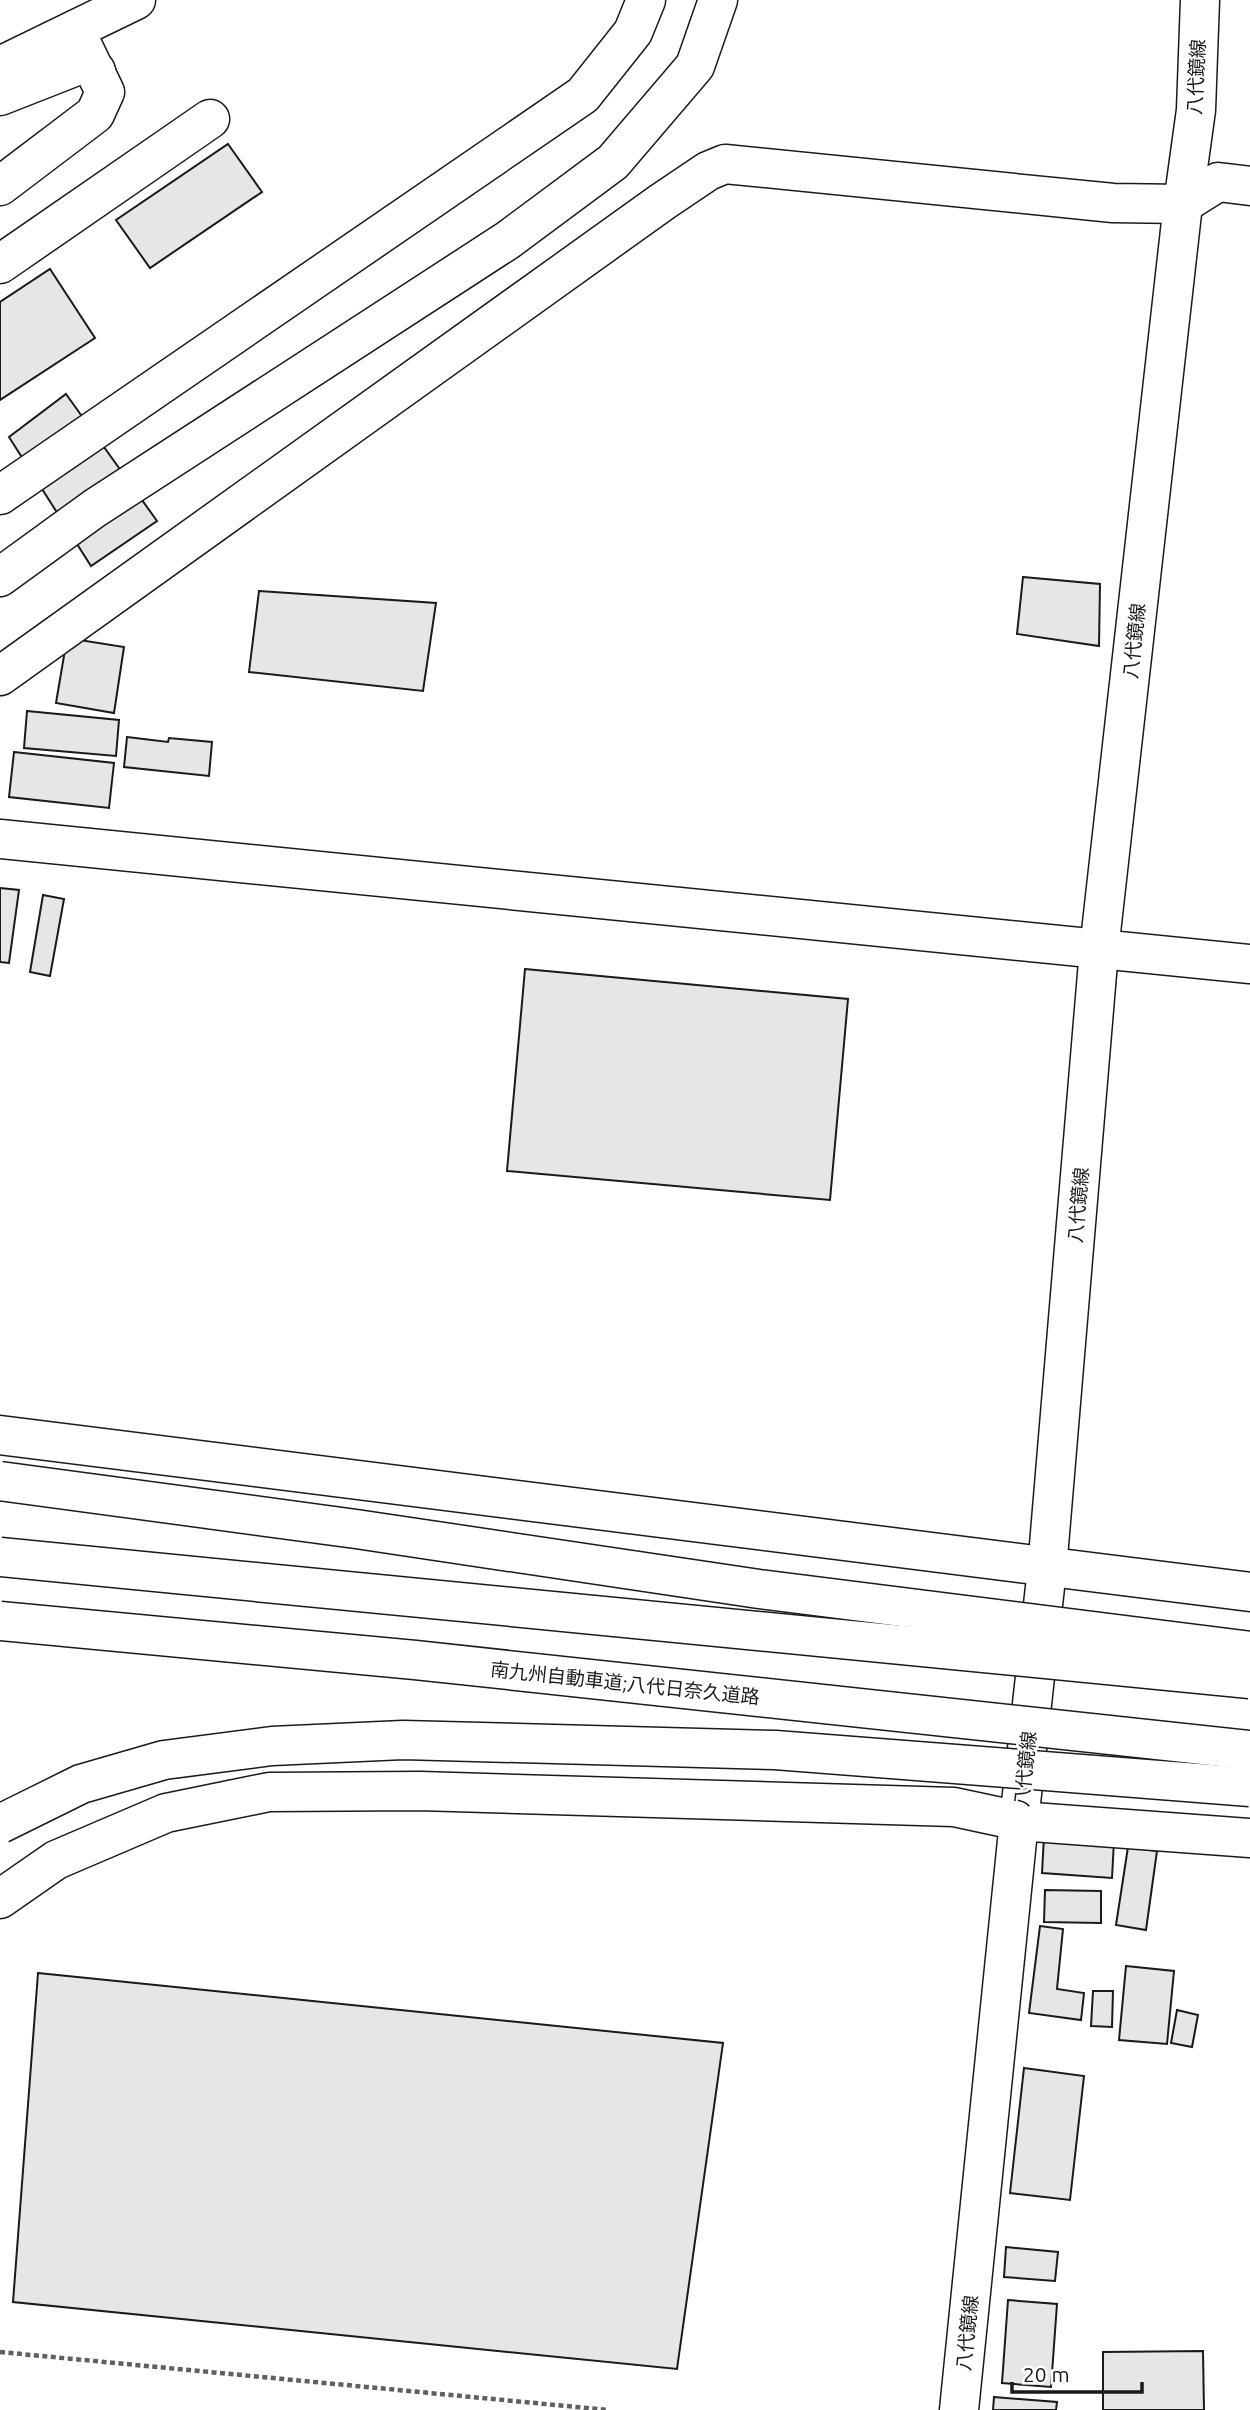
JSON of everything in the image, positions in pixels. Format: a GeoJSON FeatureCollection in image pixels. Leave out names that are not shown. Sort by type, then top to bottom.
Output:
{"type":"FeatureCollection","features":[{"type":"Feature","properties":{"kind":"main road"},"geometry":{"type":"LineString","coordinates":[[0,66],[136,0]]}},
{"type":"Feature","properties":{"kind":"main road"},"geometry":{"type":"LineString","coordinates":[[0,495],[583,95],[633,32],[646,0]]}},
{"type":"Feature","properties":{"kind":"main road"},"geometry":{"type":"LineString","coordinates":[[0,577],[95,508],[508,240],[613,162],[695,66],[718,0]]}},
{"type":"Feature","properties":{"kind":"main road","name":"八代鏡線"},"geometry":{"type":"LineString","coordinates":[[959,2410],[1047,1569],[1099,950],[1183,204],[1196,110],[1200,0]]}},
{"type":"Feature","properties":{"kind":"main road"},"geometry":{"type":"LineString","coordinates":[[0,186],[95,114],[105,92],[75,30]]}},
{"type":"Feature","properties":{"kind":"main road"},"geometry":{"type":"LineString","coordinates":[[0,96],[79,65],[88,65],[96,71]]}},
{"type":"Feature","properties":{"kind":"main road"},"geometry":{"type":"LineString","coordinates":[[0,264],[209,119]]}},
{"type":"Feature","properties":{"kind":"main road"},"geometry":{"type":"LineString","coordinates":[[0,676],[662,202],[708,171],[725,164],[1113,203],[1183,204],[1218,182],[1250,186]]}},
{"type":"Feature","properties":{"kind":"main road"},"geometry":{"type":"LineString","coordinates":[[0,839],[1250,964]]}},
{"type":"Feature","properties":{"kind":"main road"},"geometry":{"type":"LineString","coordinates":[[0,1435],[1047,1569],[1250,1592]]}},
{"type":"Feature","properties":{"kind":"main road"},"geometry":{"type":"LineString","coordinates":[[0,1481],[356,1529],[759,1589],[1250,1651]]}},
{"type":"Feature","properties":{"kind":"main road"},"geometry":{"type":"LineString","coordinates":[[0,1557],[1250,1679]]}},
{"type":"Feature","properties":{"kind":"main road","name":"南九州自動車道;八代日奈久道路"},"geometry":{"type":"LineString","coordinates":[[0,1621],[415,1660],[1250,1749]]}},
{"type":"Feature","properties":{"kind":"main road"},"geometry":{"type":"LineString","coordinates":[[0,1824],[81,1784],[164,1760],[272,1746],[403,1740],[775,1749],[1250,1787]]}},
{"type":"Feature","properties":{"kind":"main road"},"geometry":{"type":"LineString","coordinates":[[0,1899],[56,1860],[166,1813],[269,1792],[420,1791],[954,1807],[1019,1821],[1250,1838]]}},
{"type":"Feature","properties":{"kind":"path"},"geometry":{"type":"LineString","coordinates":[[0,2351],[608,2410]]}},
{"type":"Feature","properties":{"kind":"building"},"geometry":{"type":"Polygon","coordinates":[[[228,144],[262,192],[150,268],[116,220],[228,144]]]}},
{"type":"Feature","properties":{"kind":"building"},"geometry":{"type":"Polygon","coordinates":[[[50,269],[95,338],[0,400],[0,302],[50,269]]]}},
{"type":"Feature","properties":{"kind":"building"},"geometry":{"type":"Polygon","coordinates":[[[66,394],[157,521],[91,566],[9,437],[66,394]]]}},
{"type":"Feature","properties":{"kind":"building"},"geometry":{"type":"Polygon","coordinates":[[[1023,577],[1100,584],[1099,646],[1017,634],[1023,577]]]}},
{"type":"Feature","properties":{"kind":"building"},"geometry":{"type":"Polygon","coordinates":[[[259,591],[436,603],[423,691],[249,672],[259,591]]]}},
{"type":"Feature","properties":{"kind":"building"},"geometry":{"type":"Polygon","coordinates":[[[67,638],[124,647],[114,713],[56,703],[67,638]]]}},
{"type":"Feature","properties":{"kind":"building"},"geometry":{"type":"Polygon","coordinates":[[[27,711],[119,720],[116,756],[24,748],[27,711]]]}},
{"type":"Feature","properties":{"kind":"building"},"geometry":{"type":"Polygon","coordinates":[[[127,737],[168,742],[169,738],[212,742],[209,776],[124,767],[127,737]]]}},
{"type":"Feature","properties":{"kind":"building"},"geometry":{"type":"Polygon","coordinates":[[[14,752],[114,763],[109,808],[9,797],[14,752]]]}},
{"type":"Feature","properties":{"kind":"building"},"geometry":{"type":"Polygon","coordinates":[[[0,888],[19,890],[9,963],[0,962],[0,888]]]}},
{"type":"Feature","properties":{"kind":"building"},"geometry":{"type":"Polygon","coordinates":[[[43,895],[64,899],[50,976],[30,972],[43,895]]]}},
{"type":"Feature","properties":{"kind":"building"},"geometry":{"type":"Polygon","coordinates":[[[525,969],[848,999],[830,1200],[507,1171],[525,969]]]}},
{"type":"Feature","properties":{"kind":"building"},"geometry":{"type":"Polygon","coordinates":[[[1044,1836],[1114,1841],[1112,1878],[1042,1873],[1044,1836]]]}},
{"type":"Feature","properties":{"kind":"building"},"geometry":{"type":"Polygon","coordinates":[[[1128,1847],[1157,1851],[1146,1930],[1116,1925],[1128,1847]]]}},
{"type":"Feature","properties":{"kind":"building"},"geometry":{"type":"Polygon","coordinates":[[[1045,1890],[1101,1891],[1101,1923],[1044,1922],[1045,1890]]]}},
{"type":"Feature","properties":{"kind":"building"},"geometry":{"type":"Polygon","coordinates":[[[1040,1926],[1063,1929],[1057,1989],[1084,1993],[1081,2020],[1029,2013],[1040,1926]]]}},
{"type":"Feature","properties":{"kind":"building"},"geometry":{"type":"Polygon","coordinates":[[[1126,1966],[1174,1971],[1167,2044],[1119,2040],[1126,1966]]]}},
{"type":"Feature","properties":{"kind":"building"},"geometry":{"type":"Polygon","coordinates":[[[38,1973],[723,2043],[677,2369],[13,2302],[38,1973]]]}},
{"type":"Feature","properties":{"kind":"building"},"geometry":{"type":"Polygon","coordinates":[[[1093,1991],[1113,1991],[1112,2027],[1091,2026],[1093,1991]]]}},
{"type":"Feature","properties":{"kind":"building"},"geometry":{"type":"Polygon","coordinates":[[[1177,2010],[1198,2015],[1192,2047],[1171,2043],[1177,2010]]]}},
{"type":"Feature","properties":{"kind":"building"},"geometry":{"type":"Polygon","coordinates":[[[1024,2068],[1084,2076],[1070,2200],[1010,2193],[1024,2068]]]}},
{"type":"Feature","properties":{"kind":"building"},"geometry":{"type":"Polygon","coordinates":[[[1006,2247],[1058,2252],[1055,2281],[1004,2277],[1006,2247]]]}},
{"type":"Feature","properties":{"kind":"building"},"geometry":{"type":"Polygon","coordinates":[[[1008,2300],[1057,2304],[1051,2387],[1002,2383],[1008,2300]]]}},
{"type":"Feature","properties":{"kind":"building"},"geometry":{"type":"Polygon","coordinates":[[[1203,2351],[1204,2410],[1103,2410],[1103,2352],[1203,2351]]]}},
{"type":"Feature","properties":{"kind":"building"},"geometry":{"type":"Polygon","coordinates":[[[994,2397],[1057,2402],[1056,2410],[993,2410],[994,2397]]]}}]}
